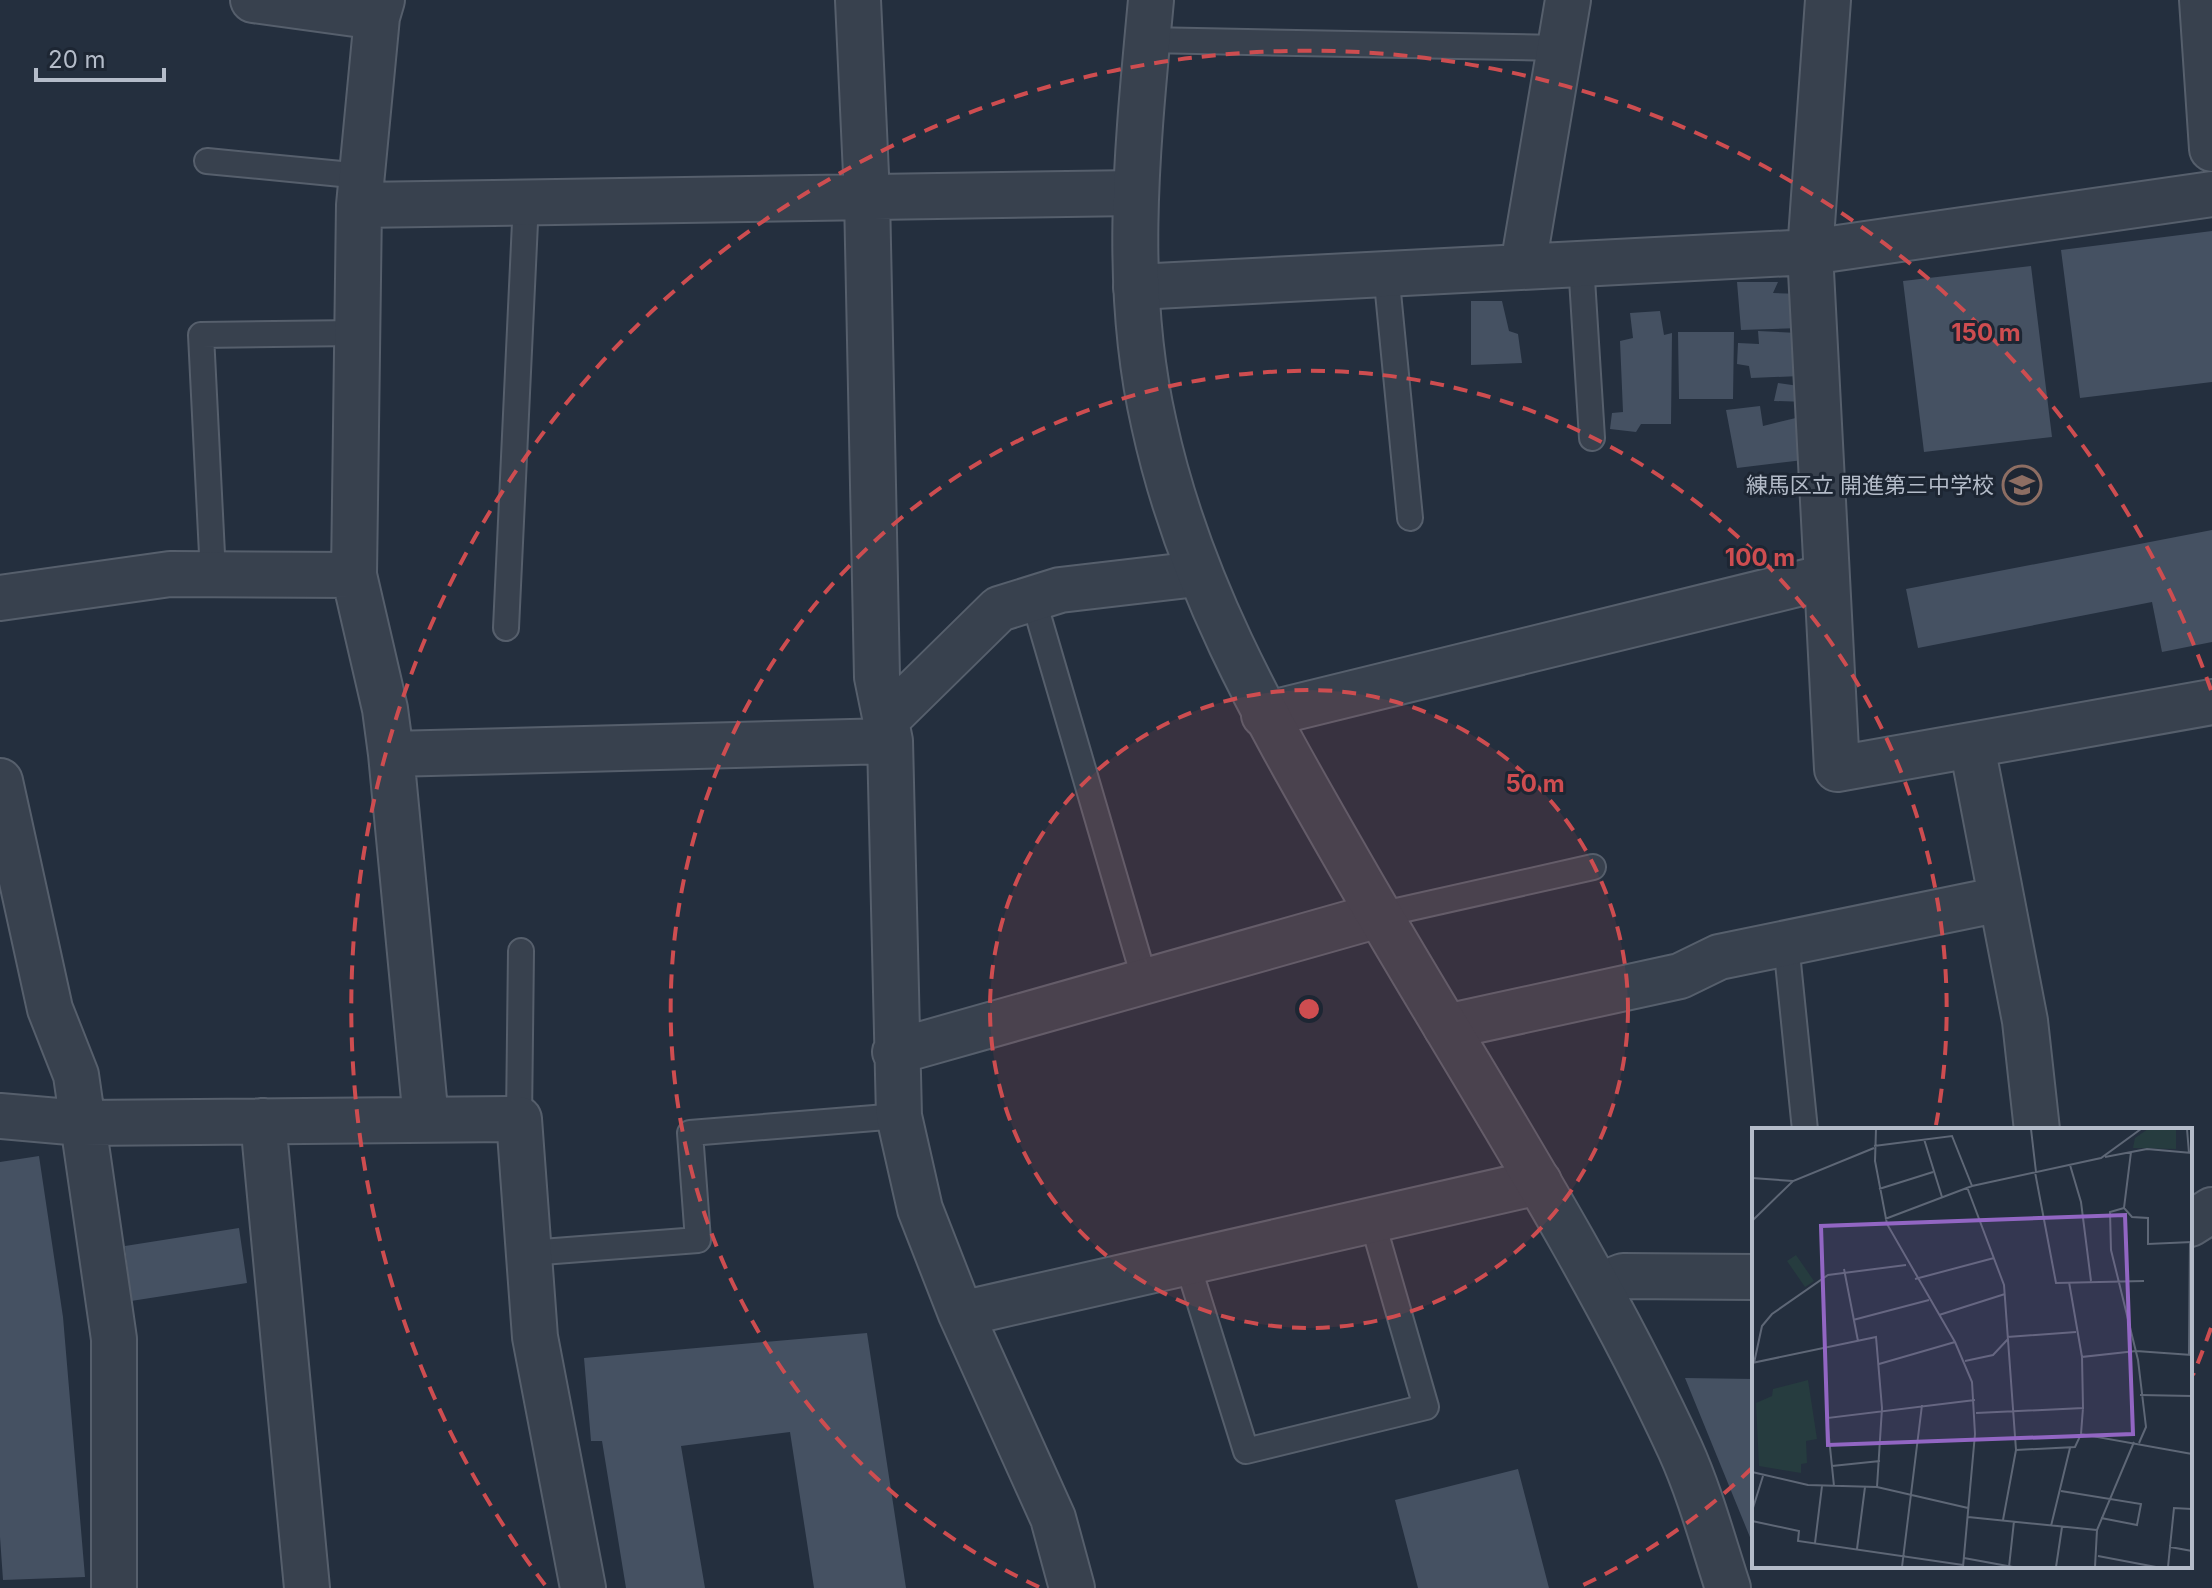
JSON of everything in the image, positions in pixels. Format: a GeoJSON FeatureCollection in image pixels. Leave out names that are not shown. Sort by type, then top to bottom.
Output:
{"type":"FeatureCollection","features":[{"type":"Feature","properties":{"kind":"street"},"geometry":{"type":"LineString","coordinates":[[253,0],[379,9],[360,191],[354,575],[385,709],[391,754],[426,1120]]}},
{"type":"Feature","properties":{"kind":"street"},"geometry":{"type":"LineString","coordinates":[[858,0],[867,196],[877,677],[888,731],[899,1116],[920,1209],[961,1314],[1053,1518],[1072,1588]]}},
{"type":"Feature","properties":{"kind":"street"},"geometry":{"type":"LineString","coordinates":[[1523,266],[1568,0]]}},
{"type":"Feature","properties":{"kind":"street"},"geometry":{"type":"LineString","coordinates":[[1828,0],[1810,252],[1837,769],[2212,702]]}},
{"type":"Feature","properties":{"kind":"street"},"geometry":{"type":"LineString","coordinates":[[2202,0],[2212,149]]}},
{"type":"Feature","properties":{"kind":"street"},"geometry":{"type":"LineString","coordinates":[[1149,20],[1135,193],[1136,287],[1152,419],[1197,574],[1264,715],[1379,915],[1600,1285],[1682,1453],[1728,1588]]}},
{"type":"Feature","properties":{"kind":"street"},"geometry":{"type":"LineString","coordinates":[[360,191],[526,201],[1135,193]]}},
{"type":"Feature","properties":{"kind":"street"},"geometry":{"type":"LineString","coordinates":[[1136,287],[1810,252],[2212,194]]}},
{"type":"Feature","properties":{"kind":"street"},"geometry":{"type":"LineString","coordinates":[[0,598],[170,574],[354,575]]}},
{"type":"Feature","properties":{"kind":"street"},"geometry":{"type":"LineString","coordinates":[[391,754],[888,731],[999,609],[1060,590],[1197,574]]}},
{"type":"Feature","properties":{"kind":"street"},"geometry":{"type":"LineString","coordinates":[[1264,715],[1826,577]]}},
{"type":"Feature","properties":{"kind":"street"},"geometry":{"type":"LineString","coordinates":[[1972,746],[2025,1021],[2037,1128]]}},
{"type":"Feature","properties":{"kind":"street"},"geometry":{"type":"LineString","coordinates":[[0,781],[50,1009],[76,1075],[114,1339],[114,1588]]}},
{"type":"Feature","properties":{"kind":"street"},"geometry":{"type":"LineString","coordinates":[[1446,1027],[1680,976],[1719,957],[2001,899]]}},
{"type":"Feature","properties":{"kind":"street"},"geometry":{"type":"LineString","coordinates":[[895,1052],[1379,915]]}},
{"type":"Feature","properties":{"kind":"street"},"geometry":{"type":"LineString","coordinates":[[0,1116],[81,1123],[519,1119],[535,1337],[583,1588]]}},
{"type":"Feature","properties":{"kind":"street"},"geometry":{"type":"LineString","coordinates":[[263,1121],[307,1588]]}},
{"type":"Feature","properties":{"kind":"street"},"geometry":{"type":"LineString","coordinates":[[961,1314],[1539,1182]]}},
{"type":"Feature","properties":{"kind":"street"},"geometry":{"type":"LineString","coordinates":[[2192,1223],[2212,1210]]}},
{"type":"Feature","properties":{"kind":"street"},"geometry":{"type":"LineString","coordinates":[[1600,1285],[1623,1276],[1752,1277]]}},
{"type":"Feature","properties":{"kind":"lane"},"geometry":{"type":"LineString","coordinates":[[1149,20],[1560,48]]}},
{"type":"Feature","properties":{"kind":"lane"},"geometry":{"type":"LineString","coordinates":[[207,161],[360,191]]}},
{"type":"Feature","properties":{"kind":"lane"},"geometry":{"type":"LineString","coordinates":[[506,628],[526,201]]}},
{"type":"Feature","properties":{"kind":"lane"},"geometry":{"type":"LineString","coordinates":[[1581,263],[1592,438]]}},
{"type":"Feature","properties":{"kind":"lane"},"geometry":{"type":"LineString","coordinates":[[1386,272],[1410,518]]}},
{"type":"Feature","properties":{"kind":"lane"},"geometry":{"type":"LineString","coordinates":[[213,574],[201,335],[356,333]]}},
{"type":"Feature","properties":{"kind":"lane"},"geometry":{"type":"LineString","coordinates":[[1033,598],[1145,981]]}},
{"type":"Feature","properties":{"kind":"lane"},"geometry":{"type":"LineString","coordinates":[[1379,915],[1593,867]]}},
{"type":"Feature","properties":{"kind":"lane"},"geometry":{"type":"LineString","coordinates":[[1786,943],[1805,1128]]}},
{"type":"Feature","properties":{"kind":"lane"},"geometry":{"type":"LineString","coordinates":[[519,1119],[521,951]]}},
{"type":"Feature","properties":{"kind":"lane"},"geometry":{"type":"LineString","coordinates":[[529,1253],[698,1240],[690,1133],[899,1116]]}},
{"type":"Feature","properties":{"kind":"lane"},"geometry":{"type":"LineString","coordinates":[[1187,1262],[1246,1451],[1426,1407],[1372,1220]]}},
{"type":"Feature","properties":{"kind":"building"},"geometry":{"type":"Polygon","coordinates":[[[2212,231],[2212,382],[2080,398],[2061,250],[2212,231]]]}},
{"type":"Feature","properties":{"kind":"building"},"geometry":{"type":"Polygon","coordinates":[[[2031,266],[2052,437],[1924,452],[1903,281],[2031,266]]]}},
{"type":"Feature","properties":{"kind":"building"},"geometry":{"type":"Polygon","coordinates":[[[1737,282],[1778,282],[1773,293],[1803,294],[1800,328],[1741,330],[1737,282]]]}},
{"type":"Feature","properties":{"kind":"building"},"geometry":{"type":"Polygon","coordinates":[[[1471,301],[1502,301],[1509,331],[1518,334],[1522,363],[1471,365],[1471,301]]]}},
{"type":"Feature","properties":{"kind":"building"},"geometry":{"type":"Polygon","coordinates":[[[1660,311],[1664,335],[1672,333],[1671,424],[1641,424],[1636,432],[1610,429],[1612,413],[1623,412],[1620,341],[1633,338],[1630,313],[1660,311]]]}},
{"type":"Feature","properties":{"kind":"building"},"geometry":{"type":"Polygon","coordinates":[[[1758,331],[1798,333],[1800,376],[1751,378],[1749,366],[1737,364],[1738,343],[1759,344],[1758,331]]]}},
{"type":"Feature","properties":{"kind":"building"},"geometry":{"type":"Polygon","coordinates":[[[1678,332],[1734,332],[1733,399],[1679,399],[1678,332]]]}},
{"type":"Feature","properties":{"kind":"building"},"geometry":{"type":"Polygon","coordinates":[[[1778,383],[1806,387],[1808,402],[1774,401],[1778,383]]]}},
{"type":"Feature","properties":{"kind":"building"},"geometry":{"type":"Polygon","coordinates":[[[1760,406],[1763,426],[1804,416],[1812,459],[1737,468],[1726,410],[1760,406]]]}},
{"type":"Feature","properties":{"kind":"building"},"geometry":{"type":"Polygon","coordinates":[[[2212,530],[2212,642],[2162,652],[2152,602],[1918,648],[1906,589],[2212,530]]]}},
{"type":"Feature","properties":{"kind":"building"},"geometry":{"type":"Polygon","coordinates":[[[39,1156],[63,1317],[85,1577],[3,1580],[0,1537],[0,1162],[39,1156]]]}},
{"type":"Feature","properties":{"kind":"building"},"geometry":{"type":"Polygon","coordinates":[[[239,1228],[247,1283],[131,1301],[125,1246],[239,1228]]]}},
{"type":"Feature","properties":{"kind":"building"},"geometry":{"type":"Polygon","coordinates":[[[867,1333],[906,1588],[814,1588],[790,1432],[681,1446],[705,1588],[626,1588],[602,1441],[591,1441],[584,1358],[867,1333]]]}},
{"type":"Feature","properties":{"kind":"building"},"geometry":{"type":"Polygon","coordinates":[[[1685,1378],[1752,1379],[1752,1542],[1685,1378]]]}},
{"type":"Feature","properties":{"kind":"building"},"geometry":{"type":"Polygon","coordinates":[[[1518,1469],[1549,1588],[1418,1588],[1395,1500],[1518,1469]]]}},
{"type":"Feature","properties":{"kind":"place","name":"練馬区立 開進第三中学校"},"geometry":{"type":"Point","coordinates":[2022,485]}}]}
